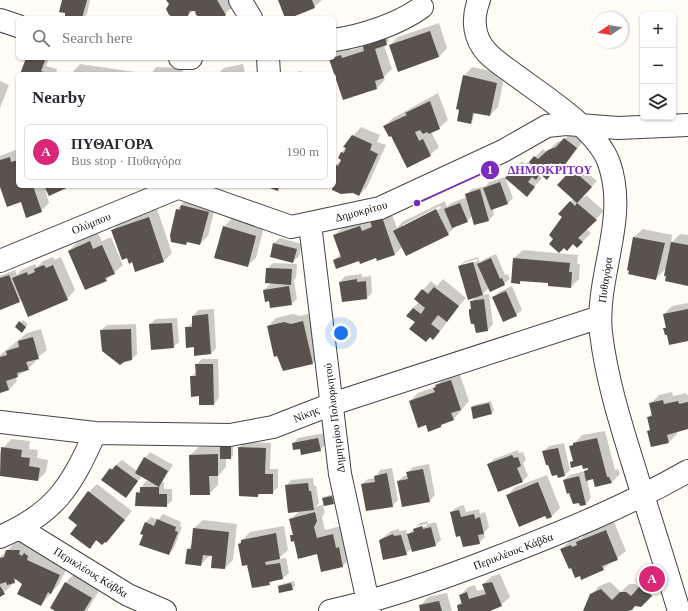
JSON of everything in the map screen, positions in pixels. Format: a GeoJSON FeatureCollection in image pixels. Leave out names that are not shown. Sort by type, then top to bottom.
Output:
{"type":"FeatureCollection","features":[{"type":"Feature","properties":{"kind":"street"},"geometry":{"type":"LineString","coordinates":[[240,0],[250,16]]}},
{"type":"Feature","properties":{"kind":"street","name":"Πυθαγόρα"},"geometry":{"type":"LineString","coordinates":[[479,0],[475,12],[474,23],[482,47],[504,67],[579,124],[604,151],[611,170],[615,188],[614,224],[600,317],[603,346],[612,392],[624,436],[679,611]]}},
{"type":"Feature","properties":{"kind":"street"},"geometry":{"type":"LineString","coordinates":[[336,40],[350,37],[410,16],[422,7]]}},
{"type":"Feature","properties":{"kind":"street"},"geometry":{"type":"LineString","coordinates":[[0,20],[16,25]]}},
{"type":"Feature","properties":{"kind":"street"},"geometry":{"type":"LineString","coordinates":[[268,60],[269,72]]}},
{"type":"Feature","properties":{"kind":"street","name":"Δημοκρίτου"},"geometry":{"type":"LineString","coordinates":[[184,188],[291,227],[380,208],[490,157],[543,128],[558,124],[579,124],[618,128],[688,126]]}},
{"type":"Feature","properties":{"kind":"street","name":"Ολύμπου"},"geometry":{"type":"LineString","coordinates":[[0,261],[179,188]]}},
{"type":"Feature","properties":{"kind":"street","name":"Δημητρίου Πολιορκητού"},"geometry":{"type":"LineString","coordinates":[[310,224],[343,496],[368,607]]}},
{"type":"Feature","properties":{"kind":"street","name":"Νίκης"},"geometry":{"type":"LineString","coordinates":[[0,422],[95,433],[230,435],[273,427],[332,404],[600,317]]}},
{"type":"Feature","properties":{"kind":"street"},"geometry":{"type":"LineString","coordinates":[[9,533],[45,512],[59,498],[78,469],[95,433]]}},
{"type":"Feature","properties":{"kind":"street","name":"Περικλέους Κάβδα"},"geometry":{"type":"LineString","coordinates":[[330,611],[368,607],[559,534],[644,496],[688,471]]}},
{"type":"Feature","properties":{"kind":"street","name":"Περικλέους Κάβδα"},"geometry":{"type":"LineString","coordinates":[[9,533],[128,595],[165,611]]}},
{"type":"Feature","properties":{"kind":"building"},"geometry":{"type":"Polygon","coordinates":[[[62,0],[87,0],[83,16],[65,16],[65,13],[59,12],[62,0]]]}},
{"type":"Feature","properties":{"kind":"building"},"geometry":{"type":"Polygon","coordinates":[[[166,0],[217,0],[226,15],[198,16],[196,15],[195,11],[190,11],[188,16],[171,16],[166,9],[169,4],[166,0]]]}},
{"type":"Feature","properties":{"kind":"building"},"geometry":{"type":"Polygon","coordinates":[[[278,0],[312,0],[315,8],[295,16],[284,16],[278,0]]]}},
{"type":"Feature","properties":{"kind":"building"},"geometry":{"type":"Polygon","coordinates":[[[430,31],[439,57],[398,72],[389,45],[430,31]]]}},
{"type":"Feature","properties":{"kind":"building"},"geometry":{"type":"Polygon","coordinates":[[[384,33],[387,45],[375,49],[384,78],[375,81],[377,89],[343,100],[336,80],[336,72],[333,72],[329,60],[336,60],[336,57],[341,55],[342,58],[364,51],[363,46],[371,44],[370,38],[384,33]]]}},
{"type":"Feature","properties":{"kind":"building"},"geometry":{"type":"Polygon","coordinates":[[[25,60],[45,60],[41,71],[44,72],[21,72],[25,60]]]}},
{"type":"Feature","properties":{"kind":"building"},"geometry":{"type":"Polygon","coordinates":[[[463,75],[497,83],[490,116],[473,113],[471,124],[457,121],[459,110],[456,109],[463,75]]]}},
{"type":"Feature","properties":{"kind":"building"},"geometry":{"type":"Polygon","coordinates":[[[430,101],[440,129],[429,134],[427,132],[423,134],[420,130],[415,132],[419,141],[423,139],[431,156],[407,168],[391,136],[389,137],[383,126],[407,115],[405,113],[430,101]]]}},
{"type":"Feature","properties":{"kind":"building"},"geometry":{"type":"Polygon","coordinates":[[[352,135],[372,144],[370,150],[378,154],[359,196],[353,193],[341,194],[332,190],[332,188],[336,188],[336,165],[338,166],[341,160],[338,158],[341,152],[344,153],[346,148],[343,147],[352,135]]]}},
{"type":"Feature","properties":{"kind":"building"},"geometry":{"type":"Polygon","coordinates":[[[564,138],[577,148],[564,166],[560,163],[556,167],[551,163],[547,168],[552,173],[547,180],[540,174],[536,180],[532,177],[528,182],[535,187],[527,197],[505,178],[513,168],[516,171],[523,166],[528,171],[532,165],[529,162],[534,156],[538,159],[548,150],[556,147],[564,138]]]}},
{"type":"Feature","properties":{"kind":"building"},"geometry":{"type":"Polygon","coordinates":[[[10,157],[11,162],[16,161],[16,188],[34,188],[42,212],[26,218],[21,202],[7,207],[0,187],[0,160],[10,157]]]}},
{"type":"Feature","properties":{"kind":"building"},"geometry":{"type":"Polygon","coordinates":[[[572,169],[592,187],[577,203],[557,185],[572,169]]]}},
{"type":"Feature","properties":{"kind":"building"},"geometry":{"type":"Polygon","coordinates":[[[500,182],[508,204],[491,210],[483,188],[500,182]]]}},
{"type":"Feature","properties":{"kind":"building"},"geometry":{"type":"Polygon","coordinates":[[[45,188],[67,188],[49,196],[45,188]]]}},
{"type":"Feature","properties":{"kind":"building"},"geometry":{"type":"Polygon","coordinates":[[[270,188],[279,188],[278,191],[270,188]]]}},
{"type":"Feature","properties":{"kind":"building"},"geometry":{"type":"Polygon","coordinates":[[[480,189],[489,221],[474,225],[465,194],[480,189]]]}},
{"type":"Feature","properties":{"kind":"building"},"geometry":{"type":"Polygon","coordinates":[[[570,201],[575,206],[577,203],[597,220],[578,238],[583,242],[577,248],[573,244],[567,251],[564,248],[559,253],[549,244],[553,239],[549,235],[562,217],[558,214],[570,201]]]}},
{"type":"Feature","properties":{"kind":"building"},"geometry":{"type":"Polygon","coordinates":[[[460,203],[468,222],[452,228],[444,209],[460,203]]]}},
{"type":"Feature","properties":{"kind":"building"},"geometry":{"type":"Polygon","coordinates":[[[181,205],[209,212],[200,245],[187,242],[186,245],[171,242],[170,235],[176,209],[180,210],[181,205]]]}},
{"type":"Feature","properties":{"kind":"building"},"geometry":{"type":"Polygon","coordinates":[[[436,209],[449,235],[406,256],[393,231],[436,209]]]}},
{"type":"Feature","properties":{"kind":"building"},"geometry":{"type":"Polygon","coordinates":[[[149,217],[164,262],[135,272],[132,262],[129,264],[127,258],[122,260],[111,230],[149,217]]]}},
{"type":"Feature","properties":{"kind":"building"},"geometry":{"type":"Polygon","coordinates":[[[382,217],[395,255],[377,261],[376,258],[360,264],[359,261],[336,269],[333,260],[341,257],[333,235],[360,226],[362,231],[372,227],[370,221],[382,217]]]}},
{"type":"Feature","properties":{"kind":"building"},"geometry":{"type":"Polygon","coordinates":[[[223,226],[256,236],[248,267],[214,258],[223,226]]]}},
{"type":"Feature","properties":{"kind":"building"},"geometry":{"type":"Polygon","coordinates":[[[633,237],[665,243],[656,280],[628,274],[629,271],[627,270],[633,237]]]}},
{"type":"Feature","properties":{"kind":"building"},"geometry":{"type":"Polygon","coordinates":[[[90,241],[93,249],[102,245],[115,274],[105,278],[107,281],[85,290],[68,251],[90,241]]]}},
{"type":"Feature","properties":{"kind":"building"},"geometry":{"type":"Polygon","coordinates":[[[671,242],[688,245],[688,286],[665,281],[666,276],[664,276],[671,242]]]}},
{"type":"Feature","properties":{"kind":"building"},"geometry":{"type":"Polygon","coordinates":[[[273,243],[297,249],[293,263],[270,257],[273,243]]]}},
{"type":"Feature","properties":{"kind":"building"},"geometry":{"type":"Polygon","coordinates":[[[491,258],[500,279],[502,278],[505,285],[490,292],[477,264],[491,258]]]}},
{"type":"Feature","properties":{"kind":"building"},"geometry":{"type":"Polygon","coordinates":[[[513,258],[570,263],[569,272],[572,272],[571,288],[548,286],[548,283],[520,281],[520,284],[511,283],[513,258]]]}},
{"type":"Feature","properties":{"kind":"building"},"geometry":{"type":"Polygon","coordinates":[[[473,262],[483,295],[468,300],[458,266],[473,262]]]}},
{"type":"Feature","properties":{"kind":"building"},"geometry":{"type":"Polygon","coordinates":[[[44,265],[46,268],[53,265],[68,300],[28,317],[12,278],[27,272],[28,275],[35,272],[34,269],[44,265]]]}},
{"type":"Feature","properties":{"kind":"building"},"geometry":{"type":"Polygon","coordinates":[[[266,268],[292,269],[291,285],[265,283],[266,268]]]}},
{"type":"Feature","properties":{"kind":"building"},"geometry":{"type":"Polygon","coordinates":[[[9,275],[20,302],[0,310],[0,278],[9,275]]]}},
{"type":"Feature","properties":{"kind":"building"},"geometry":{"type":"Polygon","coordinates":[[[357,279],[357,282],[366,281],[367,299],[342,302],[339,282],[357,279]]]}},
{"type":"Feature","properties":{"kind":"building"},"geometry":{"type":"Polygon","coordinates":[[[289,286],[292,305],[270,308],[269,301],[265,302],[263,290],[289,286]]]}},
{"type":"Feature","properties":{"kind":"building"},"geometry":{"type":"Polygon","coordinates":[[[434,287],[459,306],[447,322],[438,315],[431,324],[440,331],[433,340],[430,337],[426,342],[409,329],[415,322],[406,316],[413,308],[421,314],[425,308],[414,299],[422,289],[428,294],[434,287]]]}},
{"type":"Feature","properties":{"kind":"building"},"geometry":{"type":"Polygon","coordinates":[[[506,291],[517,316],[503,322],[492,297],[506,291]]]}},
{"type":"Feature","properties":{"kind":"building"},"geometry":{"type":"Polygon","coordinates":[[[484,299],[488,331],[476,333],[474,324],[471,324],[469,314],[469,309],[471,309],[470,301],[484,299]]]}},
{"type":"Feature","properties":{"kind":"building"},"geometry":{"type":"Polygon","coordinates":[[[688,309],[688,341],[669,345],[667,335],[665,335],[663,328],[666,328],[663,314],[688,309]]]}},
{"type":"Feature","properties":{"kind":"building"},"geometry":{"type":"Polygon","coordinates":[[[208,314],[211,354],[194,356],[194,347],[186,348],[185,327],[192,327],[192,316],[208,314]]]}},
{"type":"Feature","properties":{"kind":"building"},"geometry":{"type":"Polygon","coordinates":[[[19,321],[26,327],[22,333],[15,327],[19,321]]]}},
{"type":"Feature","properties":{"kind":"building"},"geometry":{"type":"Polygon","coordinates":[[[303,321],[313,364],[283,371],[277,356],[274,357],[267,326],[284,322],[291,324],[303,321]]]}},
{"type":"Feature","properties":{"kind":"building"},"geometry":{"type":"Polygon","coordinates":[[[172,323],[174,348],[151,350],[149,324],[172,323]]]}},
{"type":"Feature","properties":{"kind":"building"},"geometry":{"type":"Polygon","coordinates":[[[131,329],[132,360],[124,362],[120,365],[102,351],[100,330],[131,329]]]}},
{"type":"Feature","properties":{"kind":"building"},"geometry":{"type":"Polygon","coordinates":[[[33,337],[39,359],[26,362],[29,370],[17,373],[18,377],[6,381],[9,390],[0,393],[0,357],[7,355],[6,351],[19,347],[18,341],[33,337]]]}},
{"type":"Feature","properties":{"kind":"building"},"geometry":{"type":"Polygon","coordinates":[[[195,364],[213,364],[214,405],[199,405],[199,396],[191,397],[190,376],[196,376],[195,364]]]}},
{"type":"Feature","properties":{"kind":"building"},"geometry":{"type":"Polygon","coordinates":[[[451,380],[461,410],[451,413],[454,420],[441,425],[441,427],[428,432],[426,425],[418,428],[409,401],[435,392],[433,388],[436,387],[435,385],[451,380]]]}},
{"type":"Feature","properties":{"kind":"building"},"geometry":{"type":"Polygon","coordinates":[[[663,400],[664,404],[678,401],[679,404],[688,402],[688,429],[667,435],[669,443],[651,447],[647,431],[650,430],[647,417],[652,416],[649,403],[663,400]]]}},
{"type":"Feature","properties":{"kind":"building"},"geometry":{"type":"Polygon","coordinates":[[[489,403],[492,414],[473,419],[471,407],[489,403]]]}},
{"type":"Feature","properties":{"kind":"building"},"geometry":{"type":"Polygon","coordinates":[[[318,438],[321,451],[301,455],[300,449],[293,450],[292,443],[318,438]]]}},
{"type":"Feature","properties":{"kind":"building"},"geometry":{"type":"Polygon","coordinates":[[[597,438],[607,477],[609,477],[612,483],[595,487],[593,479],[586,481],[584,471],[588,470],[588,468],[583,469],[582,465],[571,468],[570,462],[573,461],[569,446],[573,445],[573,443],[597,438]]]}},
{"type":"Feature","properties":{"kind":"building"},"geometry":{"type":"Polygon","coordinates":[[[220,444],[231,444],[231,459],[220,459],[220,444]]]}},
{"type":"Feature","properties":{"kind":"building"},"geometry":{"type":"Polygon","coordinates":[[[1,447],[22,450],[21,457],[30,458],[29,466],[40,468],[38,481],[0,476],[1,447]]]}},
{"type":"Feature","properties":{"kind":"building"},"geometry":{"type":"Polygon","coordinates":[[[238,447],[266,448],[265,474],[273,474],[273,494],[258,494],[258,497],[239,496],[238,447]]]}},
{"type":"Feature","properties":{"kind":"building"},"geometry":{"type":"Polygon","coordinates":[[[558,448],[565,476],[558,478],[557,475],[552,476],[548,465],[546,465],[542,451],[558,448]]]}},
{"type":"Feature","properties":{"kind":"building"},"geometry":{"type":"Polygon","coordinates":[[[218,454],[218,476],[209,476],[210,495],[190,495],[189,455],[218,454]]]}},
{"type":"Feature","properties":{"kind":"building"},"geometry":{"type":"Polygon","coordinates":[[[512,455],[514,458],[518,457],[521,466],[517,468],[523,482],[498,492],[487,464],[512,455]]]}},
{"type":"Feature","properties":{"kind":"building"},"geometry":{"type":"Polygon","coordinates":[[[144,457],[168,471],[159,487],[135,473],[144,457]]]}},
{"type":"Feature","properties":{"kind":"building"},"geometry":{"type":"Polygon","coordinates":[[[116,465],[138,481],[126,498],[101,480],[110,468],[112,470],[116,465]]]}},
{"type":"Feature","properties":{"kind":"building"},"geometry":{"type":"Polygon","coordinates":[[[423,469],[430,502],[402,507],[397,481],[408,479],[406,472],[423,469]]]}},
{"type":"Feature","properties":{"kind":"building"},"geometry":{"type":"Polygon","coordinates":[[[387,473],[393,507],[366,511],[361,484],[375,482],[374,476],[387,473]]]}},
{"type":"Feature","properties":{"kind":"building"},"geometry":{"type":"Polygon","coordinates":[[[579,476],[586,505],[580,506],[579,503],[573,504],[569,493],[567,494],[563,480],[579,476]]]}},
{"type":"Feature","properties":{"kind":"building"},"geometry":{"type":"Polygon","coordinates":[[[538,482],[552,517],[547,519],[545,516],[519,527],[506,495],[538,482]]]}},
{"type":"Feature","properties":{"kind":"building"},"geometry":{"type":"Polygon","coordinates":[[[308,483],[314,510],[288,513],[285,485],[308,483]]]}},
{"type":"Feature","properties":{"kind":"building"},"geometry":{"type":"Polygon","coordinates":[[[140,487],[159,487],[159,494],[167,494],[167,507],[135,506],[136,492],[140,493],[140,487]]]}},
{"type":"Feature","properties":{"kind":"building"},"geometry":{"type":"Polygon","coordinates":[[[88,491],[125,520],[106,543],[105,542],[102,545],[96,540],[90,549],[70,534],[77,525],[68,518],[88,491]]]}},
{"type":"Feature","properties":{"kind":"building"},"geometry":{"type":"Polygon","coordinates":[[[332,496],[334,504],[324,506],[322,498],[332,496]]]}},
{"type":"Feature","properties":{"kind":"building"},"geometry":{"type":"Polygon","coordinates":[[[459,510],[461,517],[474,514],[475,519],[480,517],[484,534],[478,535],[480,544],[463,547],[460,536],[456,537],[450,512],[459,510]]]}},
{"type":"Feature","properties":{"kind":"building"},"geometry":{"type":"Polygon","coordinates":[[[315,512],[317,521],[314,527],[317,538],[333,534],[336,548],[339,547],[343,567],[321,572],[317,554],[298,559],[294,541],[291,542],[290,535],[293,535],[289,519],[315,512]]]}},
{"type":"Feature","properties":{"kind":"building"},"geometry":{"type":"Polygon","coordinates":[[[157,519],[176,527],[175,531],[178,532],[169,555],[139,545],[143,535],[140,534],[145,522],[154,526],[157,519]]]}},
{"type":"Feature","properties":{"kind":"building"},"geometry":{"type":"Polygon","coordinates":[[[422,526],[423,529],[431,527],[436,546],[412,552],[407,534],[414,532],[413,529],[422,526]]]}},
{"type":"Feature","properties":{"kind":"building"},"geometry":{"type":"Polygon","coordinates":[[[193,528],[229,532],[225,569],[211,568],[212,556],[203,555],[201,566],[185,564],[187,549],[191,549],[193,528]]]}},
{"type":"Feature","properties":{"kind":"building"},"geometry":{"type":"Polygon","coordinates":[[[606,530],[618,560],[602,566],[604,570],[581,580],[580,576],[575,578],[560,549],[571,545],[572,547],[577,545],[576,542],[606,530]]]}},
{"type":"Feature","properties":{"kind":"building"},"geometry":{"type":"Polygon","coordinates":[[[276,533],[280,559],[265,562],[266,565],[280,563],[283,579],[269,582],[270,585],[252,588],[247,565],[242,566],[238,544],[241,543],[241,540],[276,533]]]}},
{"type":"Feature","properties":{"kind":"building"},"geometry":{"type":"Polygon","coordinates":[[[393,534],[394,536],[401,535],[407,555],[383,560],[379,540],[393,534]]]}},
{"type":"Feature","properties":{"kind":"building"},"geometry":{"type":"Polygon","coordinates":[[[6,550],[20,550],[19,554],[22,556],[24,553],[28,556],[27,560],[60,575],[51,594],[48,592],[41,606],[17,594],[22,584],[14,578],[15,583],[7,585],[6,582],[0,584],[0,558],[4,557],[6,550]]]}},
{"type":"Feature","properties":{"kind":"building"},"geometry":{"type":"Polygon","coordinates":[[[65,582],[92,598],[84,611],[55,611],[50,608],[65,582]]]}},
{"type":"Feature","properties":{"kind":"building"},"geometry":{"type":"Polygon","coordinates":[[[492,582],[502,606],[490,611],[458,611],[457,605],[462,604],[459,595],[467,592],[469,599],[486,594],[482,584],[492,582]]]}},
{"type":"Feature","properties":{"kind":"building"},"geometry":{"type":"Polygon","coordinates":[[[291,583],[293,590],[279,593],[278,586],[291,583]]]}},
{"type":"Feature","properties":{"kind":"building"},"geometry":{"type":"Polygon","coordinates":[[[0,586],[5,594],[0,597],[0,586]]]}},
{"type":"Feature","properties":{"kind":"building"},"geometry":{"type":"Polygon","coordinates":[[[640,586],[652,596],[641,607],[635,606],[632,610],[628,611],[583,611],[590,594],[601,589],[612,600],[620,592],[626,592],[631,596],[640,586]]]}},
{"type":"Feature","properties":{"kind":"building"},"geometry":{"type":"Polygon","coordinates":[[[439,601],[442,611],[420,611],[419,605],[439,601]]]}},
{"type":"Feature","properties":{"kind":"place","name":"ΔΗΜΟΚΡΙΤΟΥ"},"geometry":{"type":"Point","coordinates":[417,203]}},
{"type":"Feature","properties":{"kind":"place","name":"ΠΥΘΑΓΟΡΑ"},"geometry":{"type":"Point","coordinates":[652,579]}}]}
